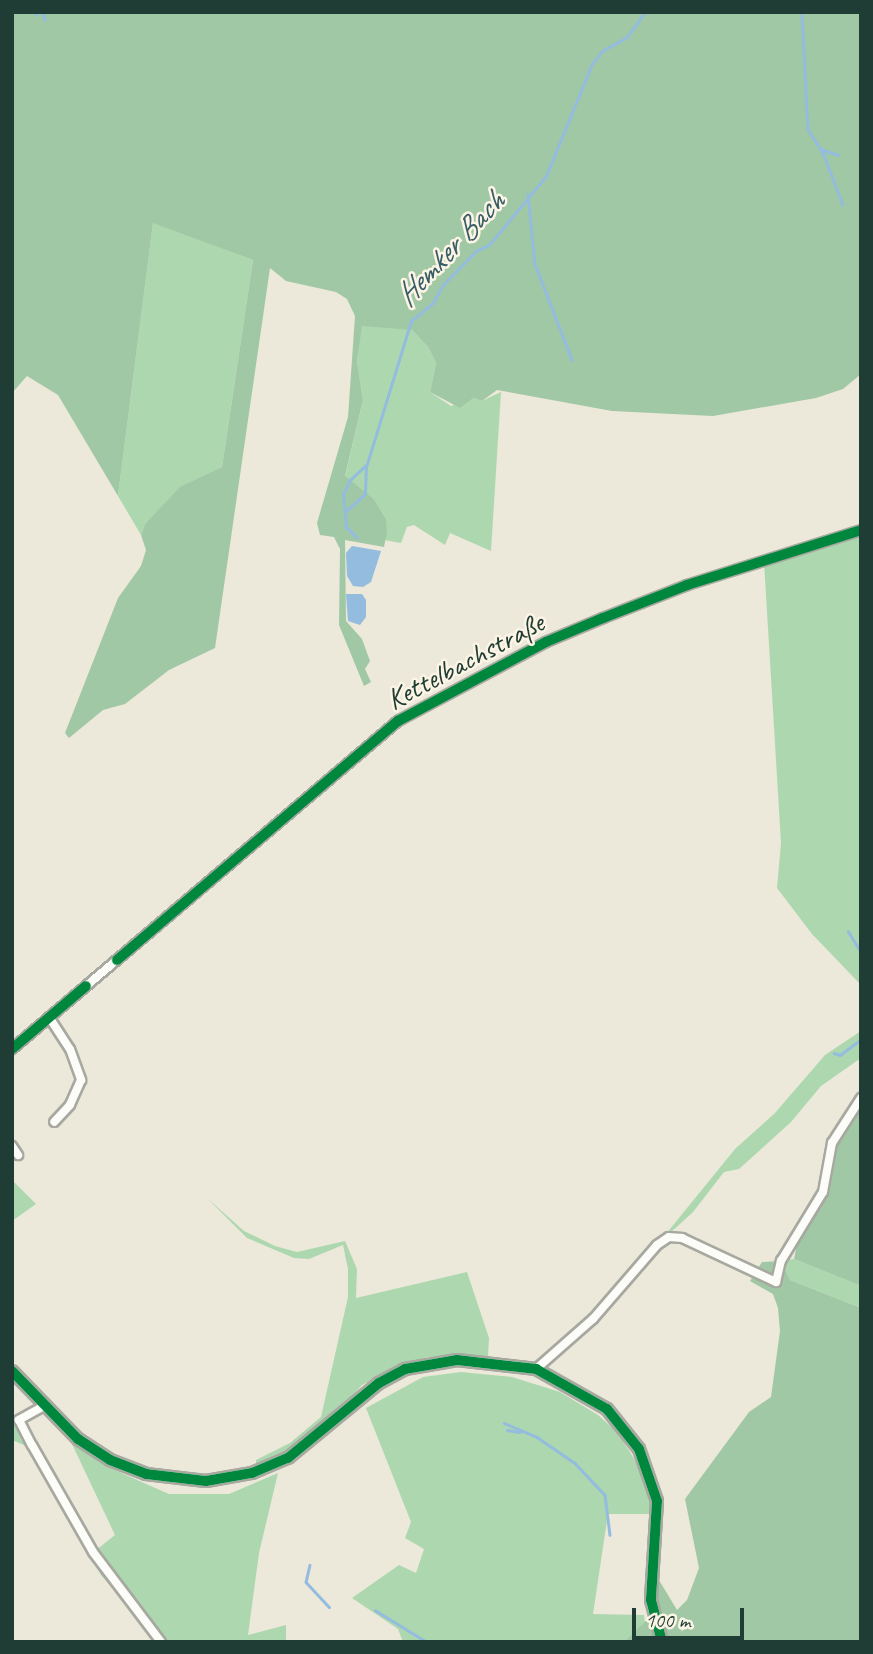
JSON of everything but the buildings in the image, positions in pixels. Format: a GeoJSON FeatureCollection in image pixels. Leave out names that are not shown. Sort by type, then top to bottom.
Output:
{"type":"FeatureCollection","features":[{"type":"Feature","properties":{"kind":"main road"},"geometry":{"type":"LineString","coordinates":[[12,1371],[78,1439],[127,1468],[168,1479],[206,1481],[252,1473],[288,1458],[379,1383],[405,1369],[457,1360],[536,1369],[607,1409],[639,1449],[656,1501],[651,1600],[662,1642]]}},
{"type":"Feature","properties":{"kind":"street","name":"Kettelbachstraße"},"geometry":{"type":"LineString","coordinates":[[12,1049],[398,721],[546,642],[603,618],[699,580],[861,530]]}},
{"type":"Feature","properties":{"kind":"street"},"geometry":{"type":"LineString","coordinates":[[49,1017],[70,1049],[81,1080],[70,1105],[54,1122]]}},
{"type":"Feature","properties":{"kind":"street"},"geometry":{"type":"LineString","coordinates":[[536,1369],[593,1319],[657,1245],[669,1237],[682,1238],[776,1282],[781,1261],[823,1192],[832,1143],[861,1097]]}},
{"type":"Feature","properties":{"kind":"street"},"geometry":{"type":"LineString","coordinates":[[12,1146],[18,1155]]}},
{"type":"Feature","properties":{"kind":"street"},"geometry":{"type":"LineString","coordinates":[[44,1406],[19,1420],[93,1552],[161,1642]]}},
{"type":"Feature","properties":{"kind":"green space"},"geometry":{"type":"Polygon","coordinates":[[[12,12],[861,12],[861,374],[843,389],[816,398],[713,416],[612,411],[497,390],[482,401],[473,398],[460,408],[430,392],[436,363],[428,347],[412,330],[362,326],[357,361],[363,400],[345,476],[374,499],[386,519],[387,532],[384,547],[345,540],[346,621],[362,639],[370,661],[365,669],[371,682],[364,686],[339,625],[340,549],[334,537],[320,535],[317,523],[348,417],[355,316],[347,299],[336,292],[286,281],[270,268],[215,648],[169,670],[125,704],[103,710],[69,738],[65,733],[118,598],[141,566],[146,550],[141,535],[145,524],[180,487],[222,467],[253,260],[153,223],[118,496],[58,395],[27,376],[12,393],[12,12]]]}},
{"type":"Feature","properties":{"kind":"green space"},"geometry":{"type":"Polygon","coordinates":[[[153,222],[253,260],[222,467],[196,480],[145,524],[141,535],[118,496],[153,222]]]}},
{"type":"Feature","properties":{"kind":"green space"},"geometry":{"type":"Polygon","coordinates":[[[385,325],[412,330],[428,347],[436,363],[430,392],[451,406],[473,398],[482,401],[501,392],[491,551],[450,533],[445,545],[414,525],[407,527],[401,543],[384,540],[386,519],[374,499],[345,477],[363,400],[357,361],[360,331],[362,326],[385,325]]]}},
{"type":"Feature","properties":{"kind":"green space"},"geometry":{"type":"Polygon","coordinates":[[[861,532],[861,985],[812,934],[777,888],[781,843],[764,562],[861,532]]]}},
{"type":"Feature","properties":{"kind":"green space"},"geometry":{"type":"Polygon","coordinates":[[[861,1031],[861,1058],[821,1086],[791,1122],[739,1169],[724,1172],[693,1212],[657,1245],[735,1149],[775,1113],[825,1055],[861,1031]]]}},
{"type":"Feature","properties":{"kind":"green space"},"geometry":{"type":"Polygon","coordinates":[[[861,1098],[861,1286],[794,1259],[799,1235],[823,1192],[832,1143],[861,1098]]]}},
{"type":"Feature","properties":{"kind":"green space"},"geometry":{"type":"Polygon","coordinates":[[[12,1180],[36,1204],[12,1221],[12,1180]]]}},
{"type":"Feature","properties":{"kind":"green space"},"geometry":{"type":"Polygon","coordinates":[[[207,1198],[244,1231],[275,1246],[297,1252],[345,1241],[357,1269],[356,1298],[467,1272],[489,1338],[488,1357],[429,1357],[400,1365],[362,1385],[334,1416],[290,1451],[256,1467],[256,1460],[290,1443],[321,1417],[348,1297],[348,1269],[343,1245],[309,1259],[294,1258],[247,1238],[207,1198]]]}},
{"type":"Feature","properties":{"kind":"green space"},"geometry":{"type":"Polygon","coordinates":[[[794,1259],[861,1286],[861,1308],[790,1280],[781,1261],[794,1259]]]}},
{"type":"Feature","properties":{"kind":"green space"},"geometry":{"type":"Polygon","coordinates":[[[781,1261],[790,1280],[861,1308],[861,1642],[624,1642],[655,1612],[659,1580],[677,1610],[687,1600],[699,1568],[685,1499],[749,1412],[771,1397],[780,1331],[778,1308],[773,1294],[750,1281],[762,1262],[781,1261]]]}},
{"type":"Feature","properties":{"kind":"green space"},"geometry":{"type":"Polygon","coordinates":[[[461,1372],[512,1377],[560,1392],[598,1415],[617,1432],[633,1457],[648,1486],[654,1514],[608,1514],[593,1614],[644,1615],[645,1624],[624,1642],[403,1642],[398,1629],[352,1598],[399,1565],[416,1573],[424,1549],[405,1538],[411,1522],[366,1408],[423,1377],[461,1372]]]}},
{"type":"Feature","properties":{"kind":"green space"},"geometry":{"type":"Polygon","coordinates":[[[12,1424],[17,1424],[60,1498],[155,1638],[101,1575],[26,1446],[12,1440],[12,1424]]]}},
{"type":"Feature","properties":{"kind":"green space"},"geometry":{"type":"Polygon","coordinates":[[[72,1444],[110,1468],[169,1494],[229,1494],[278,1473],[259,1553],[248,1635],[286,1625],[286,1642],[167,1642],[95,1551],[115,1535],[72,1444]]]}},
{"type":"Feature","properties":{"kind":"water"},"geometry":{"type":"Polygon","coordinates":[[[352,546],[381,551],[371,582],[363,587],[353,586],[347,576],[346,553],[352,546]]]}},
{"type":"Feature","properties":{"kind":"water"},"geometry":{"type":"Polygon","coordinates":[[[346,594],[362,594],[366,600],[366,617],[360,625],[348,621],[346,594]]]}},
{"type":"Feature","properties":{"kind":"waterway"},"geometry":{"type":"LineString","coordinates":[[42,12],[45,19]]}},
{"type":"Feature","properties":{"kind":"waterway","name":"Hemker Bach"},"geometry":{"type":"LineString","coordinates":[[357,538],[346,527],[343,494],[350,480],[367,464],[411,321],[432,304],[443,285],[476,251],[489,245],[546,176],[592,64],[602,51],[627,37],[645,12]]}},
{"type":"Feature","properties":{"kind":"waterway"},"geometry":{"type":"LineString","coordinates":[[802,12],[808,129],[824,155],[843,205]]}},
{"type":"Feature","properties":{"kind":"waterway"},"geometry":{"type":"LineString","coordinates":[[821,149],[838,155]]}},
{"type":"Feature","properties":{"kind":"waterway"},"geometry":{"type":"LineString","coordinates":[[528,194],[535,264],[572,360]]}},
{"type":"Feature","properties":{"kind":"waterway"},"geometry":{"type":"LineString","coordinates":[[346,511],[365,494],[366,467]]}},
{"type":"Feature","properties":{"kind":"waterway"},"geometry":{"type":"LineString","coordinates":[[848,931],[861,952]]}},
{"type":"Feature","properties":{"kind":"waterway"},"geometry":{"type":"LineString","coordinates":[[834,1053],[840,1055],[861,1039]]}},
{"type":"Feature","properties":{"kind":"waterway"},"geometry":{"type":"LineString","coordinates":[[504,1423],[537,1437],[575,1463],[605,1495],[610,1535]]}},
{"type":"Feature","properties":{"kind":"waterway"},"geometry":{"type":"LineString","coordinates":[[507,1430],[520,1432]]}},
{"type":"Feature","properties":{"kind":"waterway"},"geometry":{"type":"LineString","coordinates":[[310,1565],[306,1582],[329,1607]]}},
{"type":"Feature","properties":{"kind":"waterway"},"geometry":{"type":"LineString","coordinates":[[375,1610],[427,1642]]}},
{"type":"Feature","properties":{"kind":"cycle path"},"geometry":{"type":"LineString","coordinates":[[117,960],[398,721],[546,642],[603,618],[687,585],[861,530]]}},
{"type":"Feature","properties":{"kind":"cycle path"},"geometry":{"type":"LineString","coordinates":[[12,1049],[86,986]]}},
{"type":"Feature","properties":{"kind":"cycle path"},"geometry":{"type":"LineString","coordinates":[[12,1371],[78,1439],[110,1460],[146,1474],[206,1481],[252,1473],[288,1458],[379,1383],[405,1369],[457,1360],[536,1369],[607,1409],[639,1449],[657,1501],[651,1600],[662,1642]]}}]}
